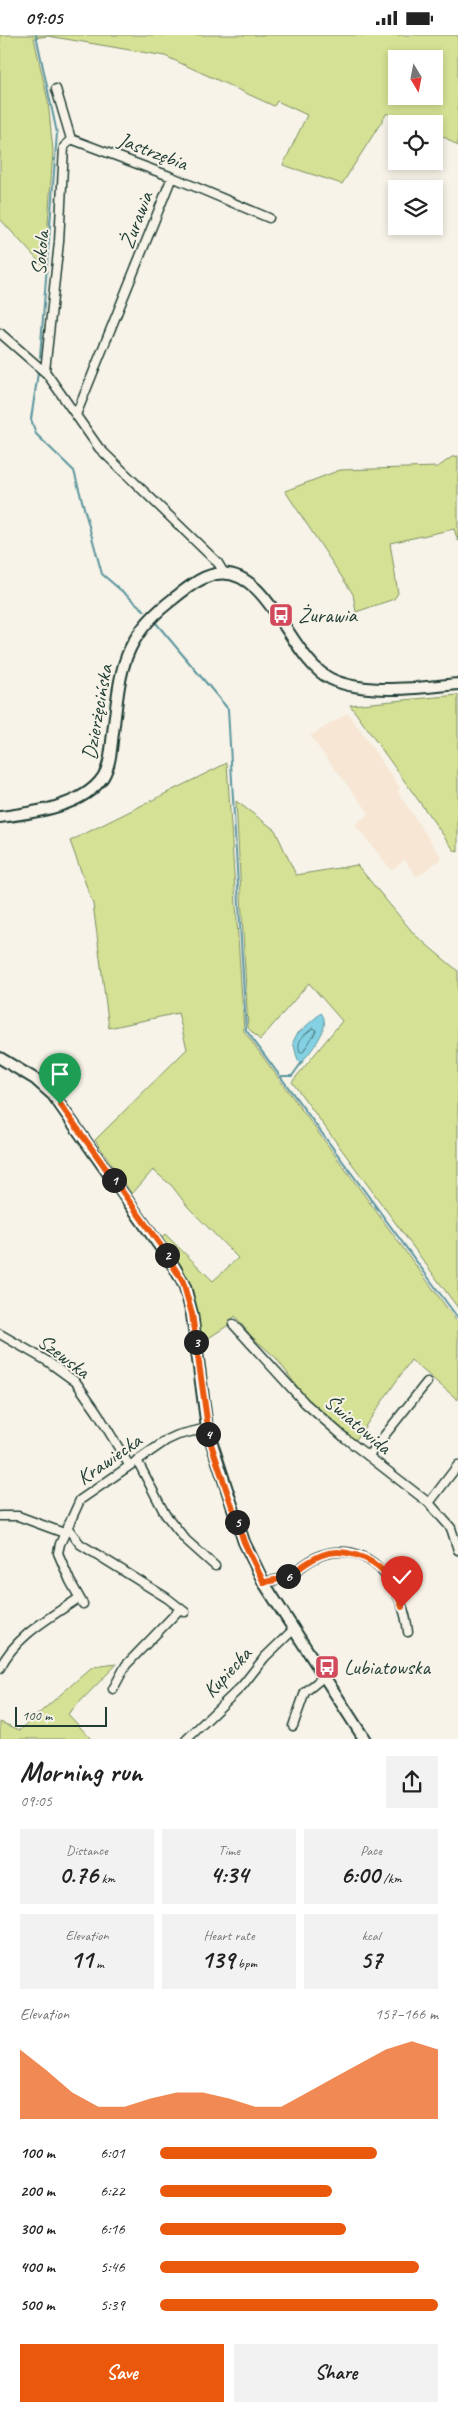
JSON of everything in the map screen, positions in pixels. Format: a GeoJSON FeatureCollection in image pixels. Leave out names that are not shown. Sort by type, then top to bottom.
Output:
{"type":"FeatureCollection","features":[{"type":"Feature","properties":{"kind":"street"},"geometry":{"type":"LineString","coordinates":[[56,89],[71,139]]}},
{"type":"Feature","properties":{"kind":"street","name":"Jastrzębia"},"geometry":{"type":"LineString","coordinates":[[71,139],[172,177],[269,218]]}},
{"type":"Feature","properties":{"kind":"street","name":"Sokola"},"geometry":{"type":"LineString","coordinates":[[45,371],[57,261],[64,147],[71,139]]}},
{"type":"Feature","properties":{"kind":"street","name":"Żurawia"},"geometry":{"type":"LineString","coordinates":[[76,415],[172,177]]}},
{"type":"Feature","properties":{"kind":"street"},"geometry":{"type":"LineString","coordinates":[[0,333],[45,371],[99,448],[218,563],[224,573],[241,577],[250,583],[270,606],[318,671],[331,679],[363,687],[427,687],[458,684]]}},
{"type":"Feature","properties":{"kind":"street","name":"Dzierżęcińska"},"geometry":{"type":"LineString","coordinates":[[0,817],[22,814],[67,802],[99,782],[109,763],[120,677],[129,648],[139,631],[151,617],[197,582],[208,576],[224,573]]}},
{"type":"Feature","properties":{"kind":"street"},"geometry":{"type":"LineString","coordinates":[[0,1058],[35,1079],[53,1095],[176,1268],[185,1287],[192,1314],[207,1428],[244,1542],[264,1583],[326,1675],[365,1739]]}},
{"type":"Feature","properties":{"kind":"street","name":"Światowida"},"geometry":{"type":"LineString","coordinates":[[233,1324],[305,1403],[368,1456],[429,1503],[451,1528],[458,1550]]}},
{"type":"Feature","properties":{"kind":"street","name":"Szewska"},"geometry":{"type":"LineString","coordinates":[[0,1334],[47,1361],[76,1382],[129,1465]]}},
{"type":"Feature","properties":{"kind":"street"},"geometry":{"type":"LineString","coordinates":[[368,1456],[427,1382]]}},
{"type":"Feature","properties":{"kind":"street","name":"Krawiecka"},"geometry":{"type":"LineString","coordinates":[[0,1668],[9,1653],[36,1626],[81,1601],[58,1553],[66,1530],[84,1496],[129,1465],[178,1435],[207,1428]]}},
{"type":"Feature","properties":{"kind":"street"},"geometry":{"type":"LineString","coordinates":[[137,1460],[165,1514],[186,1540],[215,1567]]}},
{"type":"Feature","properties":{"kind":"street"},"geometry":{"type":"LineString","coordinates":[[429,1503],[458,1465]]}},
{"type":"Feature","properties":{"kind":"street"},"geometry":{"type":"LineString","coordinates":[[0,1515],[18,1516],[66,1530],[80,1544],[167,1597],[182,1611],[126,1665],[114,1689]]}},
{"type":"Feature","properties":{"kind":"street"},"geometry":{"type":"LineString","coordinates":[[264,1583],[286,1577],[304,1564],[322,1555],[338,1552],[360,1557],[380,1568],[389,1579],[406,1616],[408,1632]]}},
{"type":"Feature","properties":{"kind":"street","name":"Kupiecka"},"geometry":{"type":"LineString","coordinates":[[186,1739],[242,1686],[265,1657],[294,1629]]}},
{"type":"Feature","properties":{"kind":"street"},"geometry":{"type":"LineString","coordinates":[[293,1726],[308,1687],[326,1675]]}},
{"type":"Feature","properties":{"kind":"shaded area"},"geometry":{"type":"Polygon","coordinates":[[[348,713],[400,788],[397,791],[442,858],[417,877],[405,860],[391,870],[355,825],[369,813],[310,736],[348,713]]]}},
{"type":"Feature","properties":{"kind":"green space"},"geometry":{"type":"Polygon","coordinates":[[[0,35],[458,35],[458,146],[443,136],[443,115],[389,115],[387,113],[342,184],[283,165],[307,115],[277,101],[274,106],[165,56],[48,36],[34,38],[48,101],[53,151],[45,268],[0,219],[0,35]]]}},
{"type":"Feature","properties":{"kind":"green space"},"geometry":{"type":"Polygon","coordinates":[[[458,456],[458,541],[454,529],[390,543],[398,593],[394,599],[356,612],[353,594],[285,491],[340,470],[438,467],[452,457],[458,456]]]}},
{"type":"Feature","properties":{"kind":"green space"},"geometry":{"type":"Polygon","coordinates":[[[458,695],[458,852],[454,850],[350,705],[458,695]]]}},
{"type":"Feature","properties":{"kind":"green space"},"geometry":{"type":"Polygon","coordinates":[[[227,763],[244,1031],[458,1323],[458,1400],[411,1360],[355,1441],[310,1404],[276,1358],[251,1336],[235,1316],[227,1326],[201,1343],[196,1314],[188,1288],[177,1264],[161,1239],[165,1234],[213,1281],[238,1258],[188,1207],[172,1186],[153,1170],[132,1194],[95,1140],[187,1049],[178,1013],[109,1028],[93,904],[70,841],[227,763]]]}},
{"type":"Feature","properties":{"kind":"green space"},"geometry":{"type":"Polygon","coordinates":[[[236,801],[275,830],[296,875],[357,865],[415,935],[458,971],[458,1308],[292,1082],[342,1021],[309,983],[260,1040],[248,1028],[236,801]]]}},
{"type":"Feature","properties":{"kind":"green space"},"geometry":{"type":"Polygon","coordinates":[[[117,1664],[68,1714],[91,1739],[0,1739],[0,1722],[20,1730],[92,1667],[117,1664]]]}},
{"type":"Feature","properties":{"kind":"water"},"geometry":{"type":"Polygon","coordinates":[[[321,1013],[324,1018],[324,1025],[319,1039],[302,1062],[298,1061],[293,1042],[297,1034],[321,1013]]]}},
{"type":"Feature","properties":{"kind":"waterway"},"geometry":{"type":"LineString","coordinates":[[36,35],[57,133],[40,357]]}},
{"type":"Feature","properties":{"kind":"waterway"},"geometry":{"type":"LineString","coordinates":[[38,373],[31,419],[36,434],[74,471],[102,574],[145,611]]}},
{"type":"Feature","properties":{"kind":"waterway"},"geometry":{"type":"LineString","coordinates":[[156,623],[228,709],[246,1030],[458,1318]]}},
{"type":"Feature","properties":{"kind":"waterway"},"geometry":{"type":"LineString","coordinates":[[282,1076],[292,1076],[302,1062]]}},
{"type":"Feature","properties":{"kind":"place","name":"Żurawia"},"geometry":{"type":"Point","coordinates":[281,615]}},
{"type":"Feature","properties":{"kind":"place","name":"Lubiatowska"},"geometry":{"type":"Point","coordinates":[327,1667]}},
{"type":"Feature","properties":{"kind":"route"},"geometry":{"type":"LineString","coordinates":[[60,1104],[161,1246],[183,1282],[192,1314],[210,1441],[244,1542],[264,1583],[280,1580],[322,1555],[338,1552],[345,1553],[360,1557],[380,1568],[389,1579],[402,1607]]}}]}
